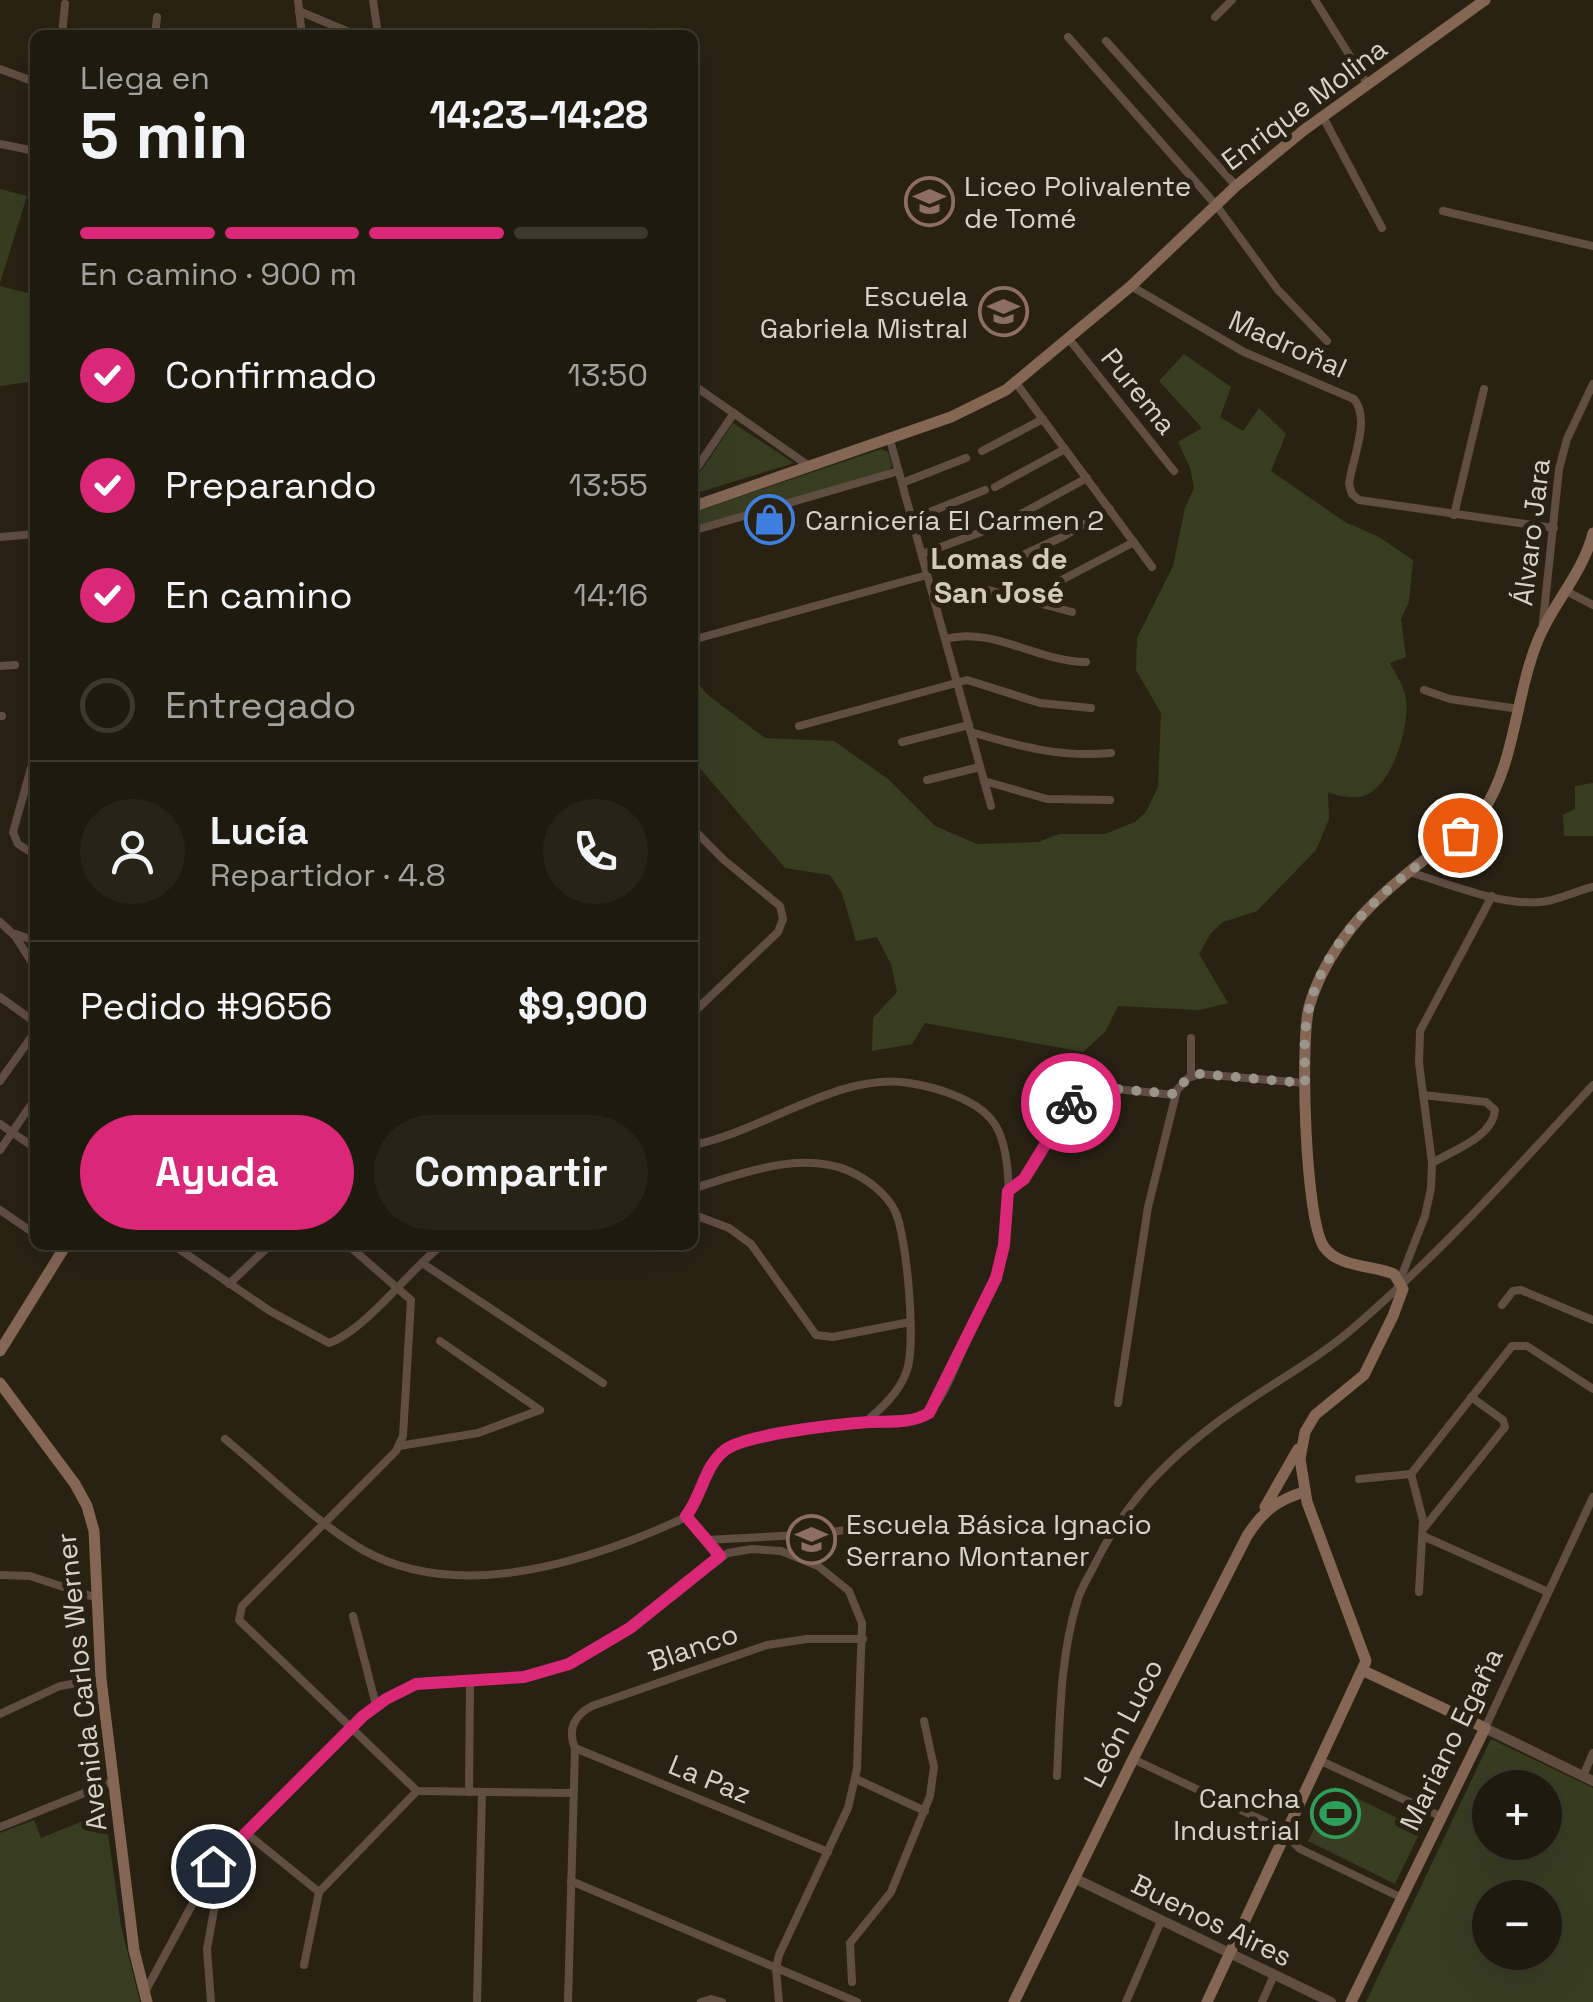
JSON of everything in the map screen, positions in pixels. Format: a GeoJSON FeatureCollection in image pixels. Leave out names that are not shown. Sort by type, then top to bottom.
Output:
{"type":"FeatureCollection","features":[{"type":"Feature","properties":{"kind":"main road","name":"Enrique Molina"},"geometry":{"type":"LineString","coordinates":[[698,504],[890,440],[968,410],[1016,382],[1130,286],[1236,186],[1323,117],[1486,0]]}},
{"type":"Feature","properties":{"kind":"main road"},"geometry":{"type":"LineString","coordinates":[[1401,1282],[1390,1272],[1335,1257],[1323,1245],[1314,1207],[1305,1083],[1306,1024],[1320,980],[1352,927],[1409,872],[1470,828],[1482,812],[1504,763],[1542,631],[1593,536]]}},
{"type":"Feature","properties":{"kind":"main road"},"geometry":{"type":"LineString","coordinates":[[0,1352],[59,1250]]}},
{"type":"Feature","properties":{"kind":"main road","name":"León Luco"},"geometry":{"type":"LineString","coordinates":[[1016,2001],[1132,1759],[1261,1514],[1321,1408],[1364,1375],[1397,1308],[1401,1282]]}},
{"type":"Feature","properties":{"kind":"main road","name":"Avenida Carlos Werner"},"geometry":{"type":"LineString","coordinates":[[0,1382],[70,1477],[87,1506],[96,1541],[101,1679],[134,1950],[145,1998]]}},
{"type":"Feature","properties":{"kind":"main road"},"geometry":{"type":"LineString","coordinates":[[1207,2002],[1364,1670],[1364,1651],[1304,1492],[1300,1468],[1302,1441]]}},
{"type":"Feature","properties":{"kind":"main road"},"geometry":{"type":"LineString","coordinates":[[1261,1514],[1304,1492]]}},
{"type":"Feature","properties":{"kind":"main road"},"geometry":{"type":"LineString","coordinates":[[1364,1670],[1485,1728]]}},
{"type":"Feature","properties":{"kind":"main road","name":"Mariano Egaña"},"geometry":{"type":"LineString","coordinates":[[1351,2002],[1485,1728]]}},
{"type":"Feature","properties":{"kind":"street"},"geometry":{"type":"LineString","coordinates":[[298,0],[301,30]]}},
{"type":"Feature","properties":{"kind":"street"},"geometry":{"type":"LineString","coordinates":[[372,0],[377,30]]}},
{"type":"Feature","properties":{"kind":"street"},"geometry":{"type":"LineString","coordinates":[[1214,17],[1232,0]]}},
{"type":"Feature","properties":{"kind":"street"},"geometry":{"type":"LineString","coordinates":[[1315,0],[1368,85]]}},
{"type":"Feature","properties":{"kind":"street"},"geometry":{"type":"LineString","coordinates":[[62,30],[65,4]]}},
{"type":"Feature","properties":{"kind":"street"},"geometry":{"type":"LineString","coordinates":[[299,10],[345,30]]}},
{"type":"Feature","properties":{"kind":"street"},"geometry":{"type":"LineString","coordinates":[[155,30],[156,17]]}},
{"type":"Feature","properties":{"kind":"street"},"geometry":{"type":"LineString","coordinates":[[1068,37],[1216,205],[1278,290],[1326,341]]}},
{"type":"Feature","properties":{"kind":"street"},"geometry":{"type":"LineString","coordinates":[[1106,41],[1236,186]]}},
{"type":"Feature","properties":{"kind":"street"},"geometry":{"type":"LineString","coordinates":[[0,69],[30,80]]}},
{"type":"Feature","properties":{"kind":"street"},"geometry":{"type":"LineString","coordinates":[[1323,117],[1382,228]]}},
{"type":"Feature","properties":{"kind":"street"},"geometry":{"type":"LineString","coordinates":[[0,144],[30,151]]}},
{"type":"Feature","properties":{"kind":"street"},"geometry":{"type":"LineString","coordinates":[[1442,210],[1593,246]]}},
{"type":"Feature","properties":{"kind":"street","name":"Madroñal"},"geometry":{"type":"LineString","coordinates":[[1130,286],[1244,352],[1354,399],[1362,414],[1349,484],[1355,498],[1554,528]]}},
{"type":"Feature","properties":{"kind":"street","name":"Purema"},"geometry":{"type":"LineString","coordinates":[[1069,339],[1174,471]]}},
{"type":"Feature","properties":{"kind":"street"},"geometry":{"type":"LineString","coordinates":[[1016,382],[1152,567]]}},
{"type":"Feature","properties":{"kind":"street","name":"Álvaro Jara"},"geometry":{"type":"LineString","coordinates":[[1542,631],[1561,459],[1593,384]]}},
{"type":"Feature","properties":{"kind":"street"},"geometry":{"type":"LineString","coordinates":[[698,388],[809,466]]}},
{"type":"Feature","properties":{"kind":"street"},"geometry":{"type":"LineString","coordinates":[[1454,514],[1484,389]]}},
{"type":"Feature","properties":{"kind":"street"},"geometry":{"type":"LineString","coordinates":[[698,466],[734,414]]}},
{"type":"Feature","properties":{"kind":"street"},"geometry":{"type":"LineString","coordinates":[[982,451],[1043,419]]}},
{"type":"Feature","properties":{"kind":"street"},"geometry":{"type":"LineString","coordinates":[[890,440],[991,806]]}},
{"type":"Feature","properties":{"kind":"street"},"geometry":{"type":"LineString","coordinates":[[995,487],[1066,449]]}},
{"type":"Feature","properties":{"kind":"street"},"geometry":{"type":"LineString","coordinates":[[902,483],[966,458]]}},
{"type":"Feature","properties":{"kind":"street"},"geometry":{"type":"LineString","coordinates":[[698,529],[899,471]]}},
{"type":"Feature","properties":{"kind":"street"},"geometry":{"type":"LineString","coordinates":[[1022,514],[1087,478]]}},
{"type":"Feature","properties":{"kind":"street"},"geometry":{"type":"LineString","coordinates":[[912,518],[984,490]]}},
{"type":"Feature","properties":{"kind":"street"},"geometry":{"type":"LineString","coordinates":[[1010,561],[1110,509]]}},
{"type":"Feature","properties":{"kind":"street"},"geometry":{"type":"LineString","coordinates":[[922,554],[992,528]]}},
{"type":"Feature","properties":{"kind":"street"},"geometry":{"type":"LineString","coordinates":[[0,537],[30,534]]}},
{"type":"Feature","properties":{"kind":"street"},"geometry":{"type":"LineString","coordinates":[[1056,583],[1134,542]]}},
{"type":"Feature","properties":{"kind":"street"},"geometry":{"type":"LineString","coordinates":[[698,638],[927,575]]}},
{"type":"Feature","properties":{"kind":"street"},"geometry":{"type":"LineString","coordinates":[[932,592],[982,588],[1072,612]]}},
{"type":"Feature","properties":{"kind":"street"},"geometry":{"type":"LineString","coordinates":[[1566,591],[1593,605]]}},
{"type":"Feature","properties":{"kind":"street"},"geometry":{"type":"LineString","coordinates":[[945,638],[976,636],[1054,659],[1086,662]]}},
{"type":"Feature","properties":{"kind":"street"},"geometry":{"type":"LineString","coordinates":[[0,666],[15,665]]}},
{"type":"Feature","properties":{"kind":"street"},"geometry":{"type":"LineString","coordinates":[[799,726],[957,682],[973,681],[1055,706],[1091,708]]}},
{"type":"Feature","properties":{"kind":"street"},"geometry":{"type":"LineString","coordinates":[[1424,690],[1450,699],[1519,709]]}},
{"type":"Feature","properties":{"kind":"street"},"geometry":{"type":"LineString","coordinates":[[902,742],[970,729],[1052,753],[1111,753]]}},
{"type":"Feature","properties":{"kind":"street"},"geometry":{"type":"LineString","coordinates":[[927,780],[980,767]]}},
{"type":"Feature","properties":{"kind":"street"},"geometry":{"type":"LineString","coordinates":[[30,774],[14,836],[30,850]]}},
{"type":"Feature","properties":{"kind":"street"},"geometry":{"type":"LineString","coordinates":[[984,781],[1047,799],[1110,800]]}},
{"type":"Feature","properties":{"kind":"street"},"geometry":{"type":"LineString","coordinates":[[698,834],[772,898],[783,918],[778,932],[698,1008]]}},
{"type":"Feature","properties":{"kind":"street"},"geometry":{"type":"LineString","coordinates":[[1409,872],[1492,896],[1540,902],[1593,887]]}},
{"type":"Feature","properties":{"kind":"street"},"geometry":{"type":"LineString","coordinates":[[1401,1282],[1428,1207],[1432,1163],[1419,1047],[1422,1024],[1492,896]]}},
{"type":"Feature","properties":{"kind":"street"},"geometry":{"type":"LineString","coordinates":[[0,922],[30,960]]}},
{"type":"Feature","properties":{"kind":"street"},"geometry":{"type":"LineString","coordinates":[[9,930],[30,939]]}},
{"type":"Feature","properties":{"kind":"street"},"geometry":{"type":"LineString","coordinates":[[0,996],[30,1018]]}},
{"type":"Feature","properties":{"kind":"street"},"geometry":{"type":"LineString","coordinates":[[1191,1077],[1192,1038]]}},
{"type":"Feature","properties":{"kind":"street"},"geometry":{"type":"LineString","coordinates":[[0,1081],[30,1039]]}},
{"type":"Feature","properties":{"kind":"street"},"geometry":{"type":"LineString","coordinates":[[0,1059],[10,1066]]}},
{"type":"Feature","properties":{"kind":"street"},"geometry":{"type":"LineString","coordinates":[[1118,1403],[1148,1208],[1176,1094],[1191,1077],[1206,1074],[1305,1083]]}},
{"type":"Feature","properties":{"kind":"street"},"geometry":{"type":"LineString","coordinates":[[225,1439],[359,1548],[422,1570],[468,1574],[570,1562],[686,1516],[713,1464],[730,1447],[757,1439],[925,1416],[935,1406],[996,1278],[1004,1245],[1008,1191],[1002,1141],[991,1119],[969,1103],[912,1083],[888,1081],[859,1086],[742,1132],[698,1143]]}},
{"type":"Feature","properties":{"kind":"street"},"geometry":{"type":"LineString","coordinates":[[1058,1776],[1066,1654],[1077,1599],[1126,1508],[1180,1452],[1330,1346],[1461,1230],[1593,1085]]}},
{"type":"Feature","properties":{"kind":"street"},"geometry":{"type":"LineString","coordinates":[[1008,1191],[1022,1183],[1082,1090],[1096,1087],[1176,1094]]}},
{"type":"Feature","properties":{"kind":"street"},"geometry":{"type":"LineString","coordinates":[[1423,1095],[1486,1102],[1494,1110],[1494,1118],[1484,1131],[1432,1163]]}},
{"type":"Feature","properties":{"kind":"street"},"geometry":{"type":"LineString","coordinates":[[0,1150],[30,1106]]}},
{"type":"Feature","properties":{"kind":"street"},"geometry":{"type":"LineString","coordinates":[[0,1124],[30,1145]]}},
{"type":"Feature","properties":{"kind":"street"},"geometry":{"type":"LineString","coordinates":[[698,1188],[746,1172],[794,1165],[833,1166],[865,1179],[887,1198],[898,1217],[910,1356],[903,1380],[864,1422]]}},
{"type":"Feature","properties":{"kind":"street"},"geometry":{"type":"LineString","coordinates":[[0,1210],[30,1231]]}},
{"type":"Feature","properties":{"kind":"street"},"geometry":{"type":"LineString","coordinates":[[698,1216],[730,1228],[752,1244],[810,1329],[819,1336],[910,1322]]}},
{"type":"Feature","properties":{"kind":"street"},"geometry":{"type":"LineString","coordinates":[[180,1250],[302,1330],[329,1342],[342,1336],[400,1287],[436,1250]]}},
{"type":"Feature","properties":{"kind":"street"},"geometry":{"type":"LineString","coordinates":[[230,1284],[265,1250]]}},
{"type":"Feature","properties":{"kind":"street"},"geometry":{"type":"LineString","coordinates":[[354,1250],[409,1294],[412,1303],[406,1422],[399,1446],[242,1606],[238,1615],[241,1624],[417,1791],[574,1793]]}},
{"type":"Feature","properties":{"kind":"street"},"geometry":{"type":"LineString","coordinates":[[422,1263],[603,1383]]}},
{"type":"Feature","properties":{"kind":"street"},"geometry":{"type":"LineString","coordinates":[[1502,1305],[1517,1289],[1593,1320]]}},
{"type":"Feature","properties":{"kind":"street"},"geometry":{"type":"LineString","coordinates":[[399,1446],[478,1433],[540,1410],[440,1340]]}},
{"type":"Feature","properties":{"kind":"street"},"geometry":{"type":"LineString","coordinates":[[1358,1479],[1411,1474],[1508,1349],[1517,1345],[1527,1346],[1593,1389]]}},
{"type":"Feature","properties":{"kind":"street"},"geometry":{"type":"LineString","coordinates":[[1424,1532],[1505,1427],[1503,1420],[1471,1397]]}},
{"type":"Feature","properties":{"kind":"street"},"geometry":{"type":"LineString","coordinates":[[1411,1474],[1420,1497],[1424,1532],[1419,1592]]}},
{"type":"Feature","properties":{"kind":"street","name":"Mariano Egaña"},"geometry":{"type":"LineString","coordinates":[[1485,1728],[1593,1497]]}},
{"type":"Feature","properties":{"kind":"street"},"geometry":{"type":"LineString","coordinates":[[686,1516],[720,1556]]}},
{"type":"Feature","properties":{"kind":"street"},"geometry":{"type":"LineString","coordinates":[[706,1540],[819,1534],[897,1522]]}},
{"type":"Feature","properties":{"kind":"street"},"geometry":{"type":"LineString","coordinates":[[1424,1532],[1548,1592]]}},
{"type":"Feature","properties":{"kind":"street"},"geometry":{"type":"LineString","coordinates":[[736,1538],[737,1550]]}},
{"type":"Feature","properties":{"kind":"street"},"geometry":{"type":"LineString","coordinates":[[145,1998],[206,1876],[376,1706],[416,1684],[532,1676],[586,1655],[630,1628],[720,1556],[737,1550],[789,1553],[833,1576],[856,1602],[863,1639],[856,1779],[848,1808],[780,1951],[769,2002]]}},
{"type":"Feature","properties":{"kind":"street"},"geometry":{"type":"LineString","coordinates":[[0,1575],[30,1576],[98,1598]]}},
{"type":"Feature","properties":{"kind":"street"},"geometry":{"type":"LineString","coordinates":[[354,1616],[376,1706]]}},
{"type":"Feature","properties":{"kind":"street","name":"Blanco"},"geometry":{"type":"LineString","coordinates":[[574,1748],[573,1723],[592,1706],[767,1645],[807,1639],[863,1639]]}},
{"type":"Feature","properties":{"kind":"street"},"geometry":{"type":"LineString","coordinates":[[0,1714],[68,1684],[101,1679]]}},
{"type":"Feature","properties":{"kind":"street"},"geometry":{"type":"LineString","coordinates":[[469,1792],[470,1681]]}},
{"type":"Feature","properties":{"kind":"street"},"geometry":{"type":"LineString","coordinates":[[852,1982],[850,1943],[891,1892],[925,1811],[934,1775],[924,1721]]}},
{"type":"Feature","properties":{"kind":"street"},"geometry":{"type":"LineString","coordinates":[[1485,1728],[1588,1779],[1593,1752]]}},
{"type":"Feature","properties":{"kind":"street"},"geometry":{"type":"LineString","coordinates":[[568,2002],[574,1748]]}},
{"type":"Feature","properties":{"kind":"street","name":"La Paz"},"geometry":{"type":"LineString","coordinates":[[574,1748],[828,1852]]}},
{"type":"Feature","properties":{"kind":"street"},"geometry":{"type":"LineString","coordinates":[[1132,1759],[1279,1828],[1300,1849],[1402,1898]]}},
{"type":"Feature","properties":{"kind":"street"},"geometry":{"type":"LineString","coordinates":[[1322,1761],[1442,1817]]}},
{"type":"Feature","properties":{"kind":"street"},"geometry":{"type":"LineString","coordinates":[[856,1779],[925,1811]]}},
{"type":"Feature","properties":{"kind":"street"},"geometry":{"type":"LineString","coordinates":[[0,1827],[114,1781]]}},
{"type":"Feature","properties":{"kind":"street"},"geometry":{"type":"LineString","coordinates":[[304,1965],[319,1892],[417,1791]]}},
{"type":"Feature","properties":{"kind":"street"},"geometry":{"type":"LineString","coordinates":[[477,2002],[482,1792]]}},
{"type":"Feature","properties":{"kind":"street"},"geometry":{"type":"LineString","coordinates":[[246,1833],[319,1892]]}},
{"type":"Feature","properties":{"kind":"street"},"geometry":{"type":"LineString","coordinates":[[210,2002],[207,1949],[224,1855]]}},
{"type":"Feature","properties":{"kind":"street","name":"Buenos Aires"},"geometry":{"type":"LineString","coordinates":[[1074,1878],[1332,2002]]}},
{"type":"Feature","properties":{"kind":"street"},"geometry":{"type":"LineString","coordinates":[[571,1881],[776,1973],[857,2002]]}},
{"type":"Feature","properties":{"kind":"street"},"geometry":{"type":"LineString","coordinates":[[1126,2002],[1161,1921]]}},
{"type":"Feature","properties":{"kind":"street"},"geometry":{"type":"LineString","coordinates":[[776,1973],[779,2002]]}},
{"type":"Feature","properties":{"kind":"street"},"geometry":{"type":"LineString","coordinates":[[1262,2002],[1274,1975]]}},
{"type":"Feature","properties":{"kind":"street"},"geometry":{"type":"LineString","coordinates":[[701,2002],[711,1998],[722,2002]]}},
{"type":"Feature","properties":{"kind":"green space"},"geometry":{"type":"Polygon","coordinates":[[[0,189],[27,196],[0,283],[0,189]]]}},
{"type":"Feature","properties":{"kind":"green space"},"geometry":{"type":"Polygon","coordinates":[[[0,286],[30,294],[30,382],[0,386],[0,286]]]}},
{"type":"Feature","properties":{"kind":"green space"},"geometry":{"type":"Polygon","coordinates":[[[1184,354],[1231,387],[1220,417],[1243,431],[1259,408],[1286,434],[1271,471],[1345,522],[1379,537],[1413,560],[1409,602],[1401,619],[1406,657],[1390,663],[1404,690],[1407,710],[1398,753],[1384,779],[1366,795],[1351,797],[1328,792],[1329,819],[1316,850],[1257,911],[1223,922],[1211,933],[1199,954],[1228,1003],[1200,1010],[1118,1006],[1105,1032],[1083,1052],[925,1023],[912,1044],[872,1051],[873,1018],[897,992],[891,964],[877,937],[856,941],[842,893],[830,875],[785,868],[698,766],[698,684],[765,738],[834,741],[888,779],[935,826],[977,844],[1038,842],[1059,834],[1105,834],[1135,822],[1146,812],[1158,787],[1161,713],[1136,670],[1137,638],[1173,566],[1185,508],[1194,488],[1178,442],[1202,428],[1159,381],[1184,354]]]}},
{"type":"Feature","properties":{"kind":"green space"},"geometry":{"type":"Polygon","coordinates":[[[733,423],[794,463],[698,492],[698,476],[733,423]]]}},
{"type":"Feature","properties":{"kind":"green space"},"geometry":{"type":"Polygon","coordinates":[[[881,449],[888,452],[892,465],[889,471],[698,528],[698,511],[881,449]]]}},
{"type":"Feature","properties":{"kind":"green space"},"geometry":{"type":"Polygon","coordinates":[[[1593,783],[1593,836],[1564,836],[1563,815],[1575,809],[1575,786],[1593,783]]]}},
{"type":"Feature","properties":{"kind":"green space"},"geometry":{"type":"Polygon","coordinates":[[[1491,1739],[1556,1770],[1476,1770],[1491,1739]]]}},
{"type":"Feature","properties":{"kind":"green space"},"geometry":{"type":"Polygon","coordinates":[[[1562,1773],[1593,1788],[1593,2002],[1366,2002],[1472,1779],[1472,1860],[1562,1860],[1562,1773]]]}},
{"type":"Feature","properties":{"kind":"green space"},"geometry":{"type":"Polygon","coordinates":[[[1335,1787],[1421,1830],[1395,1884],[1308,1841],[1335,1787]]]}},
{"type":"Feature","properties":{"kind":"green space"},"geometry":{"type":"Polygon","coordinates":[[[105,1812],[121,1926],[140,2002],[0,2002],[0,1833],[34,1820],[41,1838],[105,1812]]]}},
{"type":"Feature","properties":{"kind":"way so far"},"geometry":{"type":"LineString","coordinates":[[1071,1103],[1082,1090],[1091,1087],[1176,1094],[1188,1078],[1200,1074],[1305,1083],[1310,1004],[1342,940],[1400,880],[1460,835]]}},
{"type":"Feature","properties":{"kind":"place","name":"Liceo Polivalente de Tomé"},"geometry":{"type":"Point","coordinates":[929,202]}},
{"type":"Feature","properties":{"kind":"place","name":"Escuela Gabriela Mistral"},"geometry":{"type":"Point","coordinates":[1003,312]}},
{"type":"Feature","properties":{"kind":"place","name":"Carnicería El Carmen 2"},"geometry":{"type":"Point","coordinates":[770,520]}},
{"type":"Feature","properties":{"kind":"place","name":"Escuela Básica Ignacio Serrano Montaner"},"geometry":{"type":"Point","coordinates":[811,1540]}},
{"type":"Feature","properties":{"kind":"place","name":"Cancha Industrial"},"geometry":{"type":"Point","coordinates":[1335,1814]}},
{"type":"Feature","properties":{"kind":"district","name":"Lomas de San José"},"geometry":{"type":"Point","coordinates":[999,575]}},
{"type":"Feature","properties":{"kind":"route"},"geometry":{"type":"LineString","coordinates":[[213,1866],[363,1716],[386,1699],[426,1681],[508,1679],[560,1668],[630,1628],[720,1556],[686,1516],[713,1464],[730,1447],[851,1424],[919,1419],[929,1413],[996,1278],[1004,1245],[1008,1191],[1024,1179],[1071,1103]]}}]}
